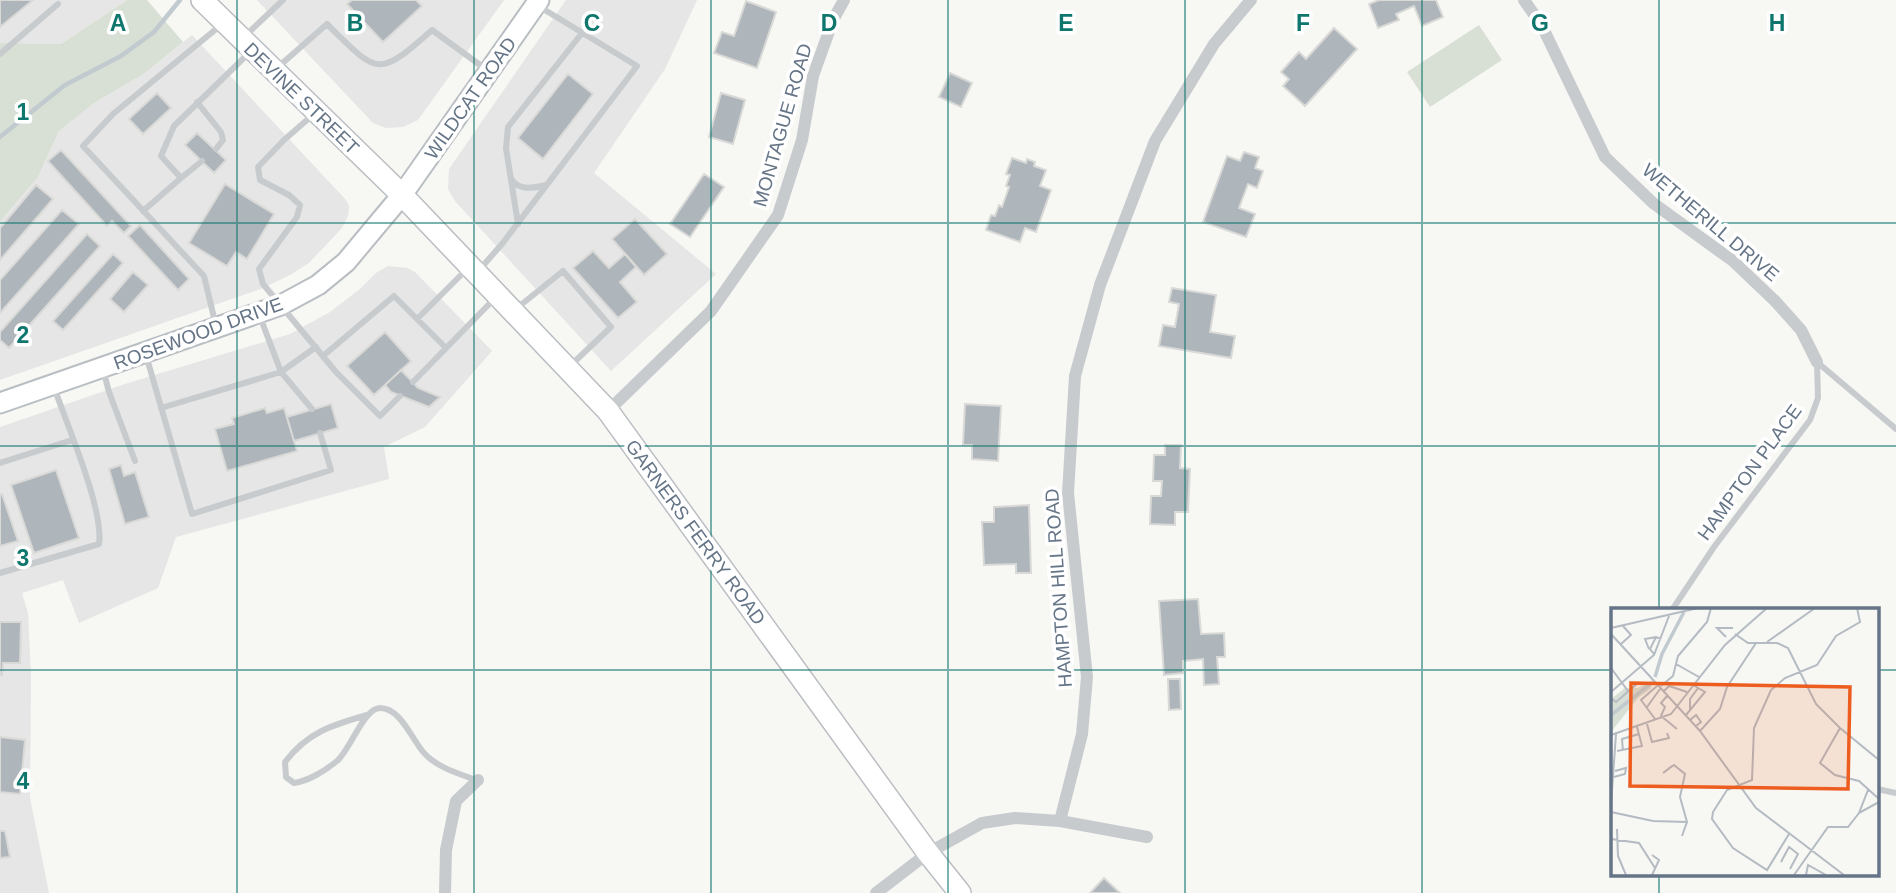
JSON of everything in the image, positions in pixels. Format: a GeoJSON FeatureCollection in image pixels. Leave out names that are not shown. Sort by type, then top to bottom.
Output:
{"type":"FeatureCollection","features":[{"type":"Feature","properties":{"kind":"main road","name":"WILDCAT ROAD"},"geometry":{"type":"LineString","coordinates":[[402,195],[537,2]]}},
{"type":"Feature","properties":{"kind":"main road","name":"DEVINE STREET"},"geometry":{"type":"LineString","coordinates":[[213,12],[402,195]]}},
{"type":"Feature","properties":{"kind":"main road","name":"GARNERS FERRY ROAD"},"geometry":{"type":"LineString","coordinates":[[402,195],[608,411],[928,853],[960,893]]}},
{"type":"Feature","properties":{"kind":"main road","name":"ROSEWOOD DRIVE"},"geometry":{"type":"LineString","coordinates":[[0,403],[281,305],[318,285],[346,262],[402,195]]}},
{"type":"Feature","properties":{"kind":"street","name":"MONTAGUE ROAD"},"geometry":{"type":"LineString","coordinates":[[608,411],[711,311],[778,215],[802,140],[813,76],[833,20],[844,0]]}},
{"type":"Feature","properties":{"kind":"street","name":"HAMPTON HILL ROAD"},"geometry":{"type":"LineString","coordinates":[[1060,821],[1082,734],[1087,677],[1068,493],[1075,376],[1100,285],[1155,141],[1214,44],[1251,0]]}},
{"type":"Feature","properties":{"kind":"street","name":"WETHERILL DRIVE"},"geometry":{"type":"LineString","coordinates":[[1524,0],[1542,26],[1605,157],[1653,203],[1733,261],[1776,302],[1801,330],[1816,362]]}},
{"type":"Feature","properties":{"kind":"street"},"geometry":{"type":"LineString","coordinates":[[445,893],[446,850],[456,801],[478,780]]}},
{"type":"Feature","properties":{"kind":"street"},"geometry":{"type":"LineString","coordinates":[[876,893],[928,853],[982,822],[1015,818],[1060,821],[1147,837]]}},
{"type":"Feature","properties":{"kind":"lane"},"geometry":{"type":"LineString","coordinates":[[181,177],[161,156],[174,125],[197,102],[283,0]]}},
{"type":"Feature","properties":{"kind":"lane"},"geometry":{"type":"LineString","coordinates":[[417,319],[473,270],[518,224],[637,66],[537,2]]}},
{"type":"Feature","properties":{"kind":"lane"},"geometry":{"type":"LineString","coordinates":[[0,54],[58,4]]}},
{"type":"Feature","properties":{"kind":"lane"},"geometry":{"type":"LineString","coordinates":[[213,12],[83,146],[204,276],[216,328]]}},
{"type":"Feature","properties":{"kind":"lane"},"geometry":{"type":"LineString","coordinates":[[274,71],[327,24],[359,56],[373,65],[389,64],[401,57],[432,30],[489,71]]}},
{"type":"Feature","properties":{"kind":"lane"},"geometry":{"type":"LineString","coordinates":[[518,224],[505,138],[508,127],[582,33]]}},
{"type":"Feature","properties":{"kind":"lane"},"geometry":{"type":"LineString","coordinates":[[197,102],[221,132],[223,140],[216,149]]}},
{"type":"Feature","properties":{"kind":"lane"},"geometry":{"type":"LineString","coordinates":[[316,112],[258,167],[260,180],[289,195],[300,205],[297,217],[260,269],[263,284],[336,372],[380,416],[400,396]]}},
{"type":"Feature","properties":{"kind":"lane"},"geometry":{"type":"LineString","coordinates":[[144,211],[202,161]]}},
{"type":"Feature","properties":{"kind":"lane"},"geometry":{"type":"LineString","coordinates":[[510,178],[515,185],[523,188],[547,185]]}},
{"type":"Feature","properties":{"kind":"lane"},"geometry":{"type":"LineString","coordinates":[[513,311],[563,271],[611,327],[567,368]]}},
{"type":"Feature","properties":{"kind":"lane"},"geometry":{"type":"LineString","coordinates":[[413,382],[497,295]]}},
{"type":"Feature","properties":{"kind":"lane"},"geometry":{"type":"LineString","coordinates":[[323,356],[394,296],[446,348]]}},
{"type":"Feature","properties":{"kind":"lane"},"geometry":{"type":"LineString","coordinates":[[259,313],[281,372],[312,409]]}},
{"type":"Feature","properties":{"kind":"lane"},"geometry":{"type":"LineString","coordinates":[[161,408],[281,372],[316,347]]}},
{"type":"Feature","properties":{"kind":"lane"},"geometry":{"type":"LineString","coordinates":[[145,353],[192,514],[331,470],[320,433]]}},
{"type":"Feature","properties":{"kind":"lane"},"geometry":{"type":"LineString","coordinates":[[1816,362],[1896,429]]}},
{"type":"Feature","properties":{"kind":"lane","name":"HAMPTON PLACE"},"geometry":{"type":"LineString","coordinates":[[1673,608],[1714,547],[1810,420],[1818,398],[1816,362]]}},
{"type":"Feature","properties":{"kind":"lane"},"geometry":{"type":"LineString","coordinates":[[103,368],[109,392],[135,461]]}},
{"type":"Feature","properties":{"kind":"lane"},"geometry":{"type":"LineString","coordinates":[[0,573],[99,544],[101,531],[98,520],[53,384]]}},
{"type":"Feature","properties":{"kind":"lane"},"geometry":{"type":"LineString","coordinates":[[0,463],[72,439]]}},
{"type":"Feature","properties":{"kind":"lane"},"geometry":{"type":"LineString","coordinates":[[367,715],[333,725],[310,736],[296,747],[285,762],[286,777],[294,783],[304,782],[337,761],[350,745],[367,715],[374,709],[389,710],[399,718],[425,754],[442,767],[478,780]]}},
{"type":"Feature","properties":{"kind":"lane"},"geometry":{"type":"LineString","coordinates":[[1878,789],[1896,793]]}},
{"type":"Feature","properties":{"kind":"shaded area"},"geometry":{"type":"Polygon","coordinates":[[[0,0],[127,0],[61,44],[0,43],[0,0]]]}},
{"type":"Feature","properties":{"kind":"shaded area"},"geometry":{"type":"Polygon","coordinates":[[[127,0],[147,0],[183,42],[145,73],[94,103],[59,131],[38,177],[0,222],[0,43],[61,44],[127,0]]]}},
{"type":"Feature","properties":{"kind":"shaded area"},"geometry":{"type":"Polygon","coordinates":[[[257,0],[504,0],[418,120],[403,127],[386,128],[373,123],[257,0]]]}},
{"type":"Feature","properties":{"kind":"shaded area"},"geometry":{"type":"Polygon","coordinates":[[[566,0],[697,0],[665,69],[594,173],[716,274],[611,371],[455,201],[448,189],[449,169],[566,0]]]}},
{"type":"Feature","properties":{"kind":"shaded area"},"geometry":{"type":"Polygon","coordinates":[[[1479,25],[1502,60],[1430,107],[1407,72],[1479,25]]]}},
{"type":"Feature","properties":{"kind":"shaded area"},"geometry":{"type":"Polygon","coordinates":[[[192,35],[346,200],[349,206],[348,216],[342,228],[309,263],[263,288],[0,380],[0,222],[38,177],[59,131],[94,103],[145,73],[192,35]]]}},
{"type":"Feature","properties":{"kind":"shaded area"},"geometry":{"type":"Polygon","coordinates":[[[388,266],[408,268],[416,273],[492,351],[425,427],[384,447],[389,479],[176,537],[158,588],[79,623],[63,580],[22,593],[28,613],[31,676],[30,798],[49,893],[0,893],[0,427],[125,384],[290,334],[330,312],[388,266]]]}},
{"type":"Feature","properties":{"kind":"building"},"geometry":{"type":"Polygon","coordinates":[[[0,0],[33,0],[0,27],[0,0]]]}},
{"type":"Feature","properties":{"kind":"building"},"geometry":{"type":"Polygon","coordinates":[[[352,0],[416,0],[422,6],[383,42],[347,4],[352,0]]]}},
{"type":"Feature","properties":{"kind":"building"},"geometry":{"type":"Polygon","coordinates":[[[1379,0],[1436,0],[1443,17],[1422,26],[1414,6],[1396,14],[1399,20],[1378,28],[1369,4],[1379,0]]]}},
{"type":"Feature","properties":{"kind":"building"},"geometry":{"type":"Polygon","coordinates":[[[746,1],[776,12],[757,68],[714,53],[722,32],[734,36],[746,1]]]}},
{"type":"Feature","properties":{"kind":"building"},"geometry":{"type":"Polygon","coordinates":[[[1334,28],[1357,49],[1305,106],[1283,86],[1289,79],[1281,72],[1299,52],[1306,59],[1334,28]]]}},
{"type":"Feature","properties":{"kind":"building"},"geometry":{"type":"Polygon","coordinates":[[[950,73],[972,83],[961,107],[939,97],[950,73]]]}},
{"type":"Feature","properties":{"kind":"building"},"geometry":{"type":"Polygon","coordinates":[[[568,74],[593,94],[543,159],[518,138],[568,74]]]}},
{"type":"Feature","properties":{"kind":"building"},"geometry":{"type":"Polygon","coordinates":[[[157,93],[171,108],[143,134],[129,119],[157,93]]]}},
{"type":"Feature","properties":{"kind":"building"},"geometry":{"type":"Polygon","coordinates":[[[721,93],[745,100],[733,144],[709,137],[721,93]]]}},
{"type":"Feature","properties":{"kind":"building"},"geometry":{"type":"Polygon","coordinates":[[[197,133],[226,160],[214,173],[185,145],[197,133]]]}},
{"type":"Feature","properties":{"kind":"building"},"geometry":{"type":"Polygon","coordinates":[[[61,150],[131,226],[124,233],[112,221],[107,226],[48,161],[61,150]]]}},
{"type":"Feature","properties":{"kind":"building"},"geometry":{"type":"Polygon","coordinates":[[[1244,152],[1259,157],[1255,168],[1263,171],[1257,188],[1248,184],[1239,208],[1255,214],[1246,237],[1203,222],[1227,156],[1240,161],[1244,152]]]}},
{"type":"Feature","properties":{"kind":"building"},"geometry":{"type":"Polygon","coordinates":[[[1012,158],[1026,163],[1027,159],[1035,162],[1034,166],[1046,170],[1040,186],[1051,190],[1036,232],[1025,228],[1020,242],[986,230],[991,215],[995,216],[999,205],[1002,207],[1009,187],[1006,186],[1010,175],[1006,174],[1012,158]]]}},
{"type":"Feature","properties":{"kind":"building"},"geometry":{"type":"Polygon","coordinates":[[[704,174],[724,187],[690,237],[670,224],[704,174]]]}},
{"type":"Feature","properties":{"kind":"building"},"geometry":{"type":"Polygon","coordinates":[[[225,184],[274,214],[247,259],[236,252],[227,266],[189,243],[225,184]]]}},
{"type":"Feature","properties":{"kind":"building"},"geometry":{"type":"Polygon","coordinates":[[[36,185],[53,199],[0,260],[0,228],[36,185]]]}},
{"type":"Feature","properties":{"kind":"building"},"geometry":{"type":"Polygon","coordinates":[[[62,210],[79,224],[0,313],[0,280],[62,210]]]}},
{"type":"Feature","properties":{"kind":"building"},"geometry":{"type":"Polygon","coordinates":[[[635,219],[667,254],[644,275],[612,239],[635,219]]]}},
{"type":"Feature","properties":{"kind":"building"},"geometry":{"type":"Polygon","coordinates":[[[140,225],[189,279],[178,290],[128,236],[140,225]]]}},
{"type":"Feature","properties":{"kind":"building"},"geometry":{"type":"Polygon","coordinates":[[[87,234],[100,246],[9,348],[0,340],[0,332],[87,234]]]}},
{"type":"Feature","properties":{"kind":"building"},"geometry":{"type":"Polygon","coordinates":[[[593,251],[609,268],[625,254],[636,267],[620,282],[637,302],[618,318],[573,268],[593,251]]]}},
{"type":"Feature","properties":{"kind":"building"},"geometry":{"type":"Polygon","coordinates":[[[113,254],[123,263],[63,330],[53,321],[113,254]]]}},
{"type":"Feature","properties":{"kind":"building"},"geometry":{"type":"Polygon","coordinates":[[[133,272],[148,285],[124,312],[110,299],[133,272]]]}},
{"type":"Feature","properties":{"kind":"building"},"geometry":{"type":"Polygon","coordinates":[[[1172,288],[1216,295],[1210,332],[1235,336],[1231,358],[1159,346],[1163,325],[1175,327],[1179,304],[1169,302],[1172,288]]]}},
{"type":"Feature","properties":{"kind":"building"},"geometry":{"type":"Polygon","coordinates":[[[385,332],[411,361],[374,395],[347,366],[385,332]]]}},
{"type":"Feature","properties":{"kind":"building"},"geometry":{"type":"Polygon","coordinates":[[[401,370],[418,388],[440,397],[429,407],[391,392],[385,385],[401,370]]]}},
{"type":"Feature","properties":{"kind":"building"},"geometry":{"type":"Polygon","coordinates":[[[331,404],[338,428],[294,441],[287,417],[331,404]]]}},
{"type":"Feature","properties":{"kind":"building"},"geometry":{"type":"Polygon","coordinates":[[[965,404],[1001,406],[998,461],[972,459],[972,445],[963,445],[965,404]]]}},
{"type":"Feature","properties":{"kind":"building"},"geometry":{"type":"Polygon","coordinates":[[[265,408],[267,413],[284,408],[297,451],[227,471],[215,429],[234,424],[232,418],[265,408]]]}},
{"type":"Feature","properties":{"kind":"building"},"geometry":{"type":"Polygon","coordinates":[[[1165,445],[1181,445],[1180,468],[1190,469],[1188,512],[1175,512],[1175,525],[1150,524],[1151,496],[1161,496],[1162,481],[1153,481],[1154,455],[1165,455],[1165,445]]]}},
{"type":"Feature","properties":{"kind":"building"},"geometry":{"type":"Polygon","coordinates":[[[121,465],[124,476],[135,472],[149,517],[125,524],[109,469],[121,465]]]}},
{"type":"Feature","properties":{"kind":"building"},"geometry":{"type":"Polygon","coordinates":[[[56,470],[79,538],[34,553],[11,485],[56,470]]]}},
{"type":"Feature","properties":{"kind":"building"},"geometry":{"type":"Polygon","coordinates":[[[2,494],[18,541],[0,546],[0,495],[2,494]]]}},
{"type":"Feature","properties":{"kind":"building"},"geometry":{"type":"Polygon","coordinates":[[[1029,505],[1031,573],[1016,573],[1016,564],[984,565],[982,522],[994,522],[994,507],[1029,505]]]}},
{"type":"Feature","properties":{"kind":"building"},"geometry":{"type":"Polygon","coordinates":[[[1198,599],[1201,634],[1224,633],[1225,657],[1217,657],[1219,684],[1204,685],[1203,659],[1183,661],[1183,673],[1164,675],[1159,601],[1198,599]]]}},
{"type":"Feature","properties":{"kind":"building"},"geometry":{"type":"Polygon","coordinates":[[[0,622],[21,622],[20,663],[3,663],[2,675],[0,675],[0,622]]]}},
{"type":"Feature","properties":{"kind":"building"},"geometry":{"type":"Polygon","coordinates":[[[1168,679],[1180,679],[1181,709],[1169,710],[1168,679]]]}},
{"type":"Feature","properties":{"kind":"building"},"geometry":{"type":"Polygon","coordinates":[[[0,737],[25,740],[20,794],[0,792],[0,737]]]}},
{"type":"Feature","properties":{"kind":"building"},"geometry":{"type":"Polygon","coordinates":[[[0,831],[5,831],[10,857],[0,858],[0,831]]]}},
{"type":"Feature","properties":{"kind":"building"},"geometry":{"type":"Polygon","coordinates":[[[1104,878],[1120,893],[1090,893],[1104,878]]]}},
{"type":"Feature","properties":{"kind":"waterway"},"geometry":{"type":"LineString","coordinates":[[0,137],[65,85],[121,56],[154,32],[180,0]]}}]}
